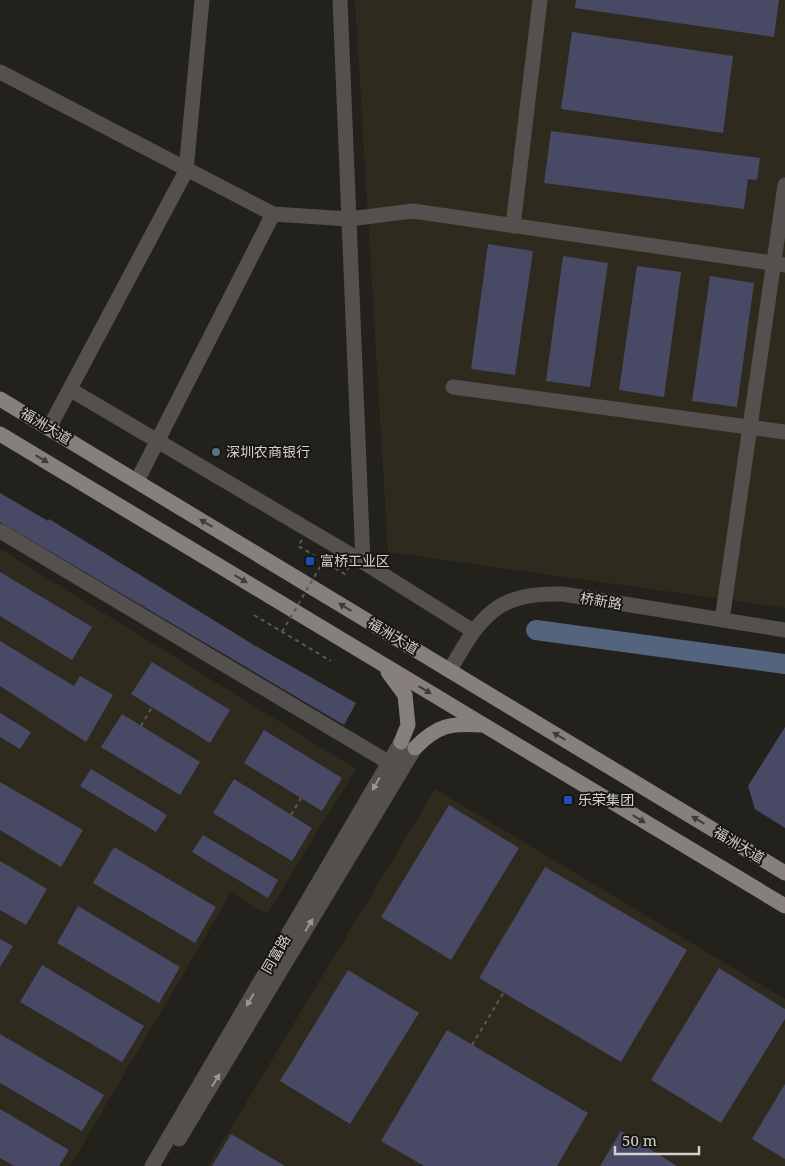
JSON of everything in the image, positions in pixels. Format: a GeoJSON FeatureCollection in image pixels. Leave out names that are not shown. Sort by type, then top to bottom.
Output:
{"type":"FeatureCollection","features":[{"type":"Feature","properties":{"kind":"main road","name":"福洲大道"},"geometry":{"type":"LineString","coordinates":[[0,399],[785,873]]}},
{"type":"Feature","properties":{"kind":"main road","name":"福洲大道"},"geometry":{"type":"LineString","coordinates":[[0,434],[785,906]]}},
{"type":"Feature","properties":{"kind":"main road"},"geometry":{"type":"LineString","coordinates":[[382,665],[405,695],[408,725],[401,742]]}},
{"type":"Feature","properties":{"kind":"main road"},"geometry":{"type":"LineString","coordinates":[[415,748],[428,734],[442,728],[455,724],[483,725]]}},
{"type":"Feature","properties":{"kind":"street"},"geometry":{"type":"LineString","coordinates":[[49,428],[71,390],[186,170],[202,0]]}},
{"type":"Feature","properties":{"kind":"street"},"geometry":{"type":"LineString","coordinates":[[340,0],[363,562]]}},
{"type":"Feature","properties":{"kind":"street"},"geometry":{"type":"LineString","coordinates":[[513,226],[540,0]]}},
{"type":"Feature","properties":{"kind":"street"},"geometry":{"type":"LineString","coordinates":[[0,72],[272,214],[349,219],[413,211],[779,265]]}},
{"type":"Feature","properties":{"kind":"street"},"geometry":{"type":"LineString","coordinates":[[722,620],[750,427],[779,265],[785,185]]}},
{"type":"Feature","properties":{"kind":"street"},"geometry":{"type":"LineString","coordinates":[[136,481],[272,214]]}},
{"type":"Feature","properties":{"kind":"street"},"geometry":{"type":"LineString","coordinates":[[453,387],[785,432]]}},
{"type":"Feature","properties":{"kind":"street"},"geometry":{"type":"LineString","coordinates":[[71,390],[363,562],[473,631]]}},
{"type":"Feature","properties":{"kind":"street"},"geometry":{"type":"LineString","coordinates":[[0,531],[388,762]]}},
{"type":"Feature","properties":{"kind":"street","name":"桥新路"},"geometry":{"type":"LineString","coordinates":[[450,670],[473,631],[494,610],[512,599],[539,594],[563,594],[785,630]]}},
{"type":"Feature","properties":{"kind":"street","name":"同富路"},"geometry":{"type":"LineString","coordinates":[[152,1166],[401,742]]}},
{"type":"Feature","properties":{"kind":"street","name":"同富路"},"geometry":{"type":"LineString","coordinates":[[163,1166],[415,748]]}},
{"type":"Feature","properties":{"kind":"path"},"geometry":{"type":"LineString","coordinates":[[310,545],[301,540],[298,546],[315,556]]}},
{"type":"Feature","properties":{"kind":"path"},"geometry":{"type":"LineString","coordinates":[[282,632],[327,555],[334,559]]}},
{"type":"Feature","properties":{"kind":"path"},"geometry":{"type":"LineString","coordinates":[[328,564],[345,574],[349,568],[342,564]]}},
{"type":"Feature","properties":{"kind":"path"},"geometry":{"type":"LineString","coordinates":[[254,616],[331,661]]}},
{"type":"Feature","properties":{"kind":"path"},"geometry":{"type":"LineString","coordinates":[[141,726],[152,707]]}},
{"type":"Feature","properties":{"kind":"path"},"geometry":{"type":"LineString","coordinates":[[291,815],[301,798]]}},
{"type":"Feature","properties":{"kind":"path"},"geometry":{"type":"LineString","coordinates":[[472,1045],[504,992]]}},
{"type":"Feature","properties":{"kind":"shaded area"},"geometry":{"type":"Polygon","coordinates":[[[355,0],[785,0],[785,608],[388,552],[355,0]]]}},
{"type":"Feature","properties":{"kind":"shaded area"},"geometry":{"type":"Polygon","coordinates":[[[0,549],[356,769],[267,914],[231,893],[70,1166],[0,1166],[0,549]]]}},
{"type":"Feature","properties":{"kind":"shaded area"},"geometry":{"type":"Polygon","coordinates":[[[435,789],[785,999],[785,1166],[208,1166],[435,789]]]}},
{"type":"Feature","properties":{"kind":"building"},"geometry":{"type":"Polygon","coordinates":[[[576,0],[779,0],[774,37],[575,8],[576,0]]]}},
{"type":"Feature","properties":{"kind":"building"},"geometry":{"type":"Polygon","coordinates":[[[572,32],[733,56],[723,133],[561,109],[572,32]]]}},
{"type":"Feature","properties":{"kind":"building"},"geometry":{"type":"Polygon","coordinates":[[[551,131],[760,158],[757,180],[748,179],[744,209],[544,183],[551,131]]]}},
{"type":"Feature","properties":{"kind":"building"},"geometry":{"type":"Polygon","coordinates":[[[488,244],[533,251],[515,375],[471,369],[488,244]]]}},
{"type":"Feature","properties":{"kind":"building"},"geometry":{"type":"Polygon","coordinates":[[[563,256],[608,263],[590,387],[546,381],[563,256]]]}},
{"type":"Feature","properties":{"kind":"building"},"geometry":{"type":"Polygon","coordinates":[[[637,266],[681,272],[664,397],[619,390],[637,266]]]}},
{"type":"Feature","properties":{"kind":"building"},"geometry":{"type":"Polygon","coordinates":[[[710,276],[754,283],[737,407],[692,401],[710,276]]]}},
{"type":"Feature","properties":{"kind":"building"},"geometry":{"type":"Polygon","coordinates":[[[0,493],[48,521],[49,519],[254,645],[356,703],[344,725],[0,522],[0,493]]]}},
{"type":"Feature","properties":{"kind":"building"},"geometry":{"type":"Polygon","coordinates":[[[0,572],[92,627],[72,660],[0,616],[0,572]]]}},
{"type":"Feature","properties":{"kind":"building"},"geometry":{"type":"Polygon","coordinates":[[[0,641],[74,686],[80,676],[113,695],[86,742],[0,686],[0,641]]]}},
{"type":"Feature","properties":{"kind":"building"},"geometry":{"type":"Polygon","coordinates":[[[152,662],[230,710],[210,743],[131,694],[152,662]]]}},
{"type":"Feature","properties":{"kind":"building"},"geometry":{"type":"Polygon","coordinates":[[[0,713],[31,732],[20,749],[0,737],[0,713]]]}},
{"type":"Feature","properties":{"kind":"building"},"geometry":{"type":"Polygon","coordinates":[[[122,714],[200,762],[180,795],[101,747],[122,714]]]}},
{"type":"Feature","properties":{"kind":"building"},"geometry":{"type":"Polygon","coordinates":[[[785,727],[785,828],[755,809],[748,786],[785,727]]]}},
{"type":"Feature","properties":{"kind":"building"},"geometry":{"type":"Polygon","coordinates":[[[264,730],[342,778],[322,811],[244,763],[264,730]]]}},
{"type":"Feature","properties":{"kind":"building"},"geometry":{"type":"Polygon","coordinates":[[[91,769],[167,815],[156,832],[80,786],[91,769]]]}},
{"type":"Feature","properties":{"kind":"building"},"geometry":{"type":"Polygon","coordinates":[[[234,779],[312,828],[292,861],[213,813],[234,779]]]}},
{"type":"Feature","properties":{"kind":"building"},"geometry":{"type":"Polygon","coordinates":[[[0,782],[83,830],[61,867],[0,830],[0,782]]]}},
{"type":"Feature","properties":{"kind":"building"},"geometry":{"type":"Polygon","coordinates":[[[449,805],[519,848],[451,960],[381,917],[449,805]]]}},
{"type":"Feature","properties":{"kind":"building"},"geometry":{"type":"Polygon","coordinates":[[[203,835],[278,880],[268,898],[192,852],[203,835]]]}},
{"type":"Feature","properties":{"kind":"building"},"geometry":{"type":"Polygon","coordinates":[[[114,847],[216,907],[195,943],[93,883],[114,847]]]}},
{"type":"Feature","properties":{"kind":"building"},"geometry":{"type":"Polygon","coordinates":[[[0,861],[47,889],[26,925],[0,910],[0,861]]]}},
{"type":"Feature","properties":{"kind":"building"},"geometry":{"type":"Polygon","coordinates":[[[545,867],[687,950],[621,1062],[479,978],[545,867]]]}},
{"type":"Feature","properties":{"kind":"building"},"geometry":{"type":"Polygon","coordinates":[[[78,906],[180,967],[159,1003],[57,943],[78,906]]]}},
{"type":"Feature","properties":{"kind":"building"},"geometry":{"type":"Polygon","coordinates":[[[0,939],[13,946],[0,967],[0,939]]]}},
{"type":"Feature","properties":{"kind":"building"},"geometry":{"type":"Polygon","coordinates":[[[42,965],[144,1026],[122,1062],[20,1002],[42,965]]]}},
{"type":"Feature","properties":{"kind":"building"},"geometry":{"type":"Polygon","coordinates":[[[719,968],[785,1009],[785,1019],[721,1123],[651,1080],[719,968]]]}},
{"type":"Feature","properties":{"kind":"building"},"geometry":{"type":"Polygon","coordinates":[[[348,970],[419,1013],[350,1124],[280,1081],[348,970]]]}},
{"type":"Feature","properties":{"kind":"building"},"geometry":{"type":"Polygon","coordinates":[[[447,1030],[588,1113],[557,1166],[424,1166],[381,1141],[447,1030]]]}},
{"type":"Feature","properties":{"kind":"building"},"geometry":{"type":"Polygon","coordinates":[[[0,1034],[104,1095],[82,1131],[0,1083],[0,1034]]]}},
{"type":"Feature","properties":{"kind":"building"},"geometry":{"type":"Polygon","coordinates":[[[785,1084],[785,1159],[752,1139],[785,1084]]]}},
{"type":"Feature","properties":{"kind":"building"},"geometry":{"type":"Polygon","coordinates":[[[0,1109],[69,1150],[59,1166],[14,1166],[0,1158],[0,1109]]]}},
{"type":"Feature","properties":{"kind":"building"},"geometry":{"type":"Polygon","coordinates":[[[621,1131],[677,1166],[600,1166],[621,1131]]]}},
{"type":"Feature","properties":{"kind":"building"},"geometry":{"type":"Polygon","coordinates":[[[231,1134],[285,1166],[212,1166],[231,1134]]]}},
{"type":"Feature","properties":{"kind":"waterway"},"geometry":{"type":"LineString","coordinates":[[536,630],[785,664]]}},
{"type":"Feature","properties":{"kind":"place","name":"深圳农商银行"},"geometry":{"type":"Point","coordinates":[216,452]}},
{"type":"Feature","properties":{"kind":"place","name":"富桥工业区"},"geometry":{"type":"Point","coordinates":[310,561]}},
{"type":"Feature","properties":{"kind":"place","name":"乐荣集团"},"geometry":{"type":"Point","coordinates":[568,800]}}]}
